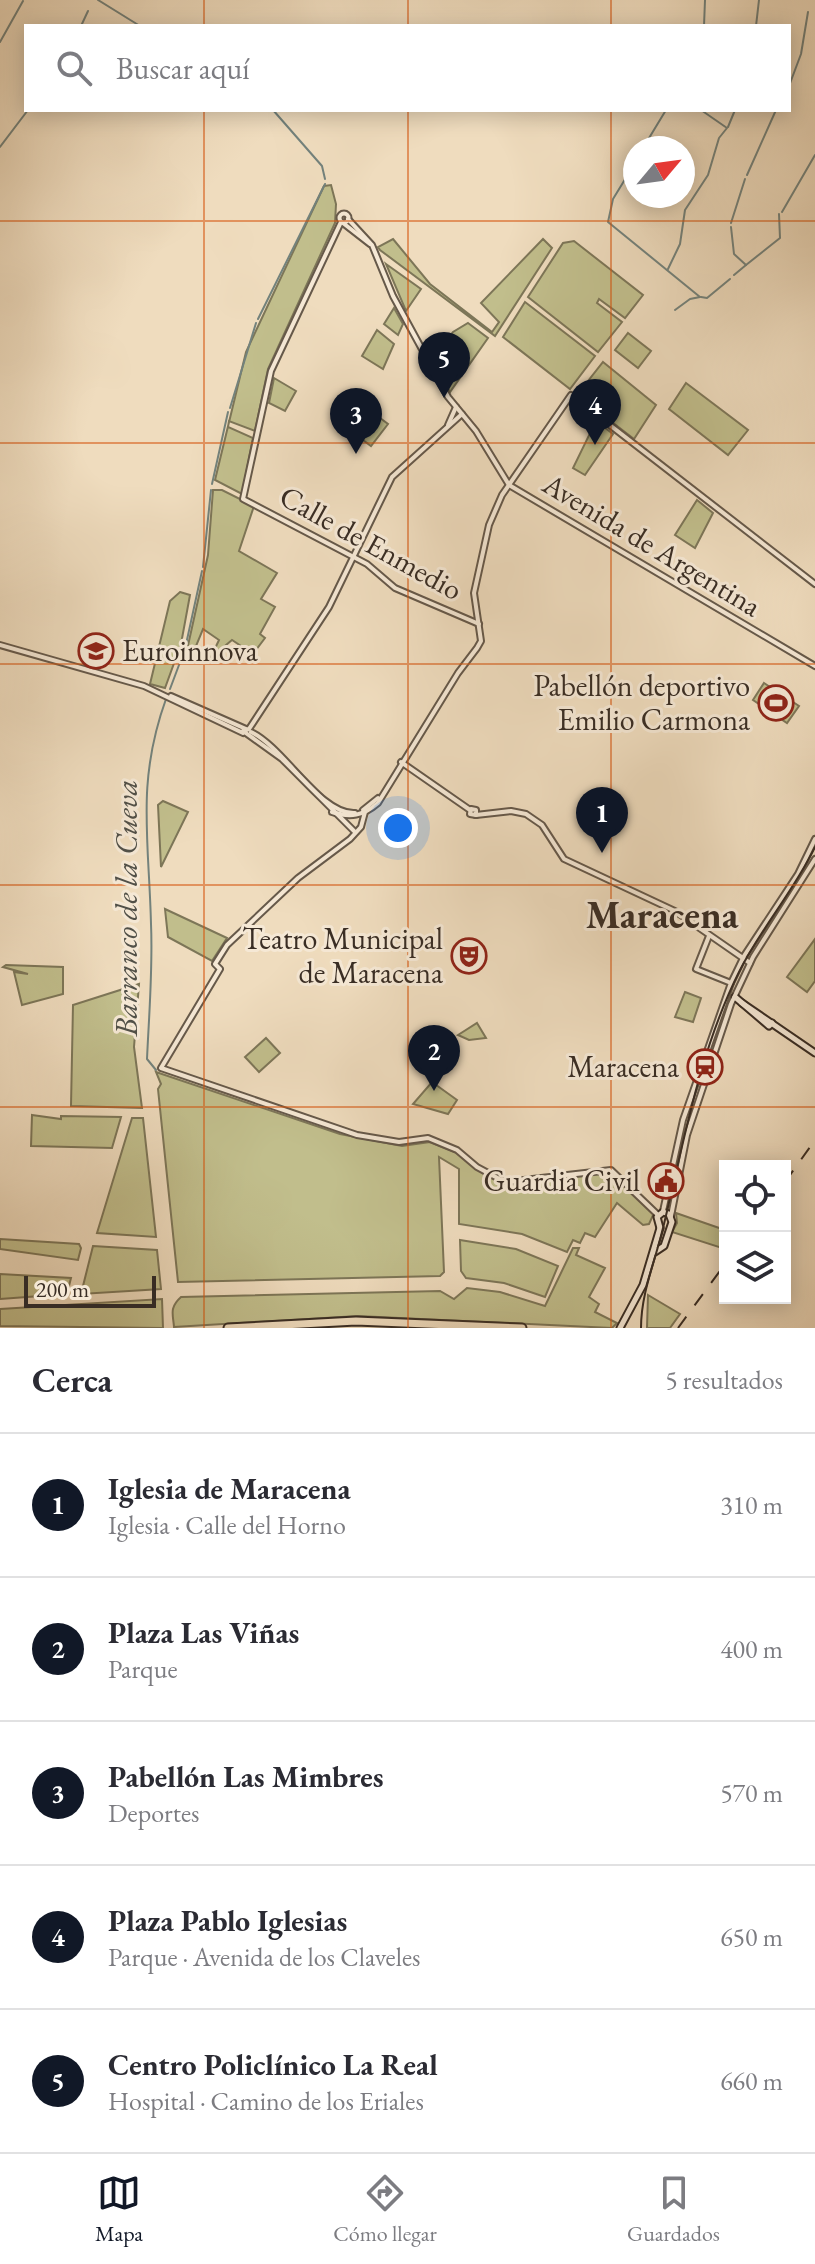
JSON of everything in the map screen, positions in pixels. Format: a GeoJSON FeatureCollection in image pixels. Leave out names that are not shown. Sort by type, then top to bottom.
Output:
{"type":"FeatureCollection","features":[{"type":"Feature","properties":{"kind":"highway"},"geometry":{"type":"LineString","coordinates":[[228,1328],[389,1321],[522,1328]]}},
{"type":"Feature","properties":{"kind":"main road"},"geometry":{"type":"LineString","coordinates":[[735,997],[769,1026],[772,1023],[815,1053]]}},
{"type":"Feature","properties":{"kind":"main road"},"geometry":{"type":"LineString","coordinates":[[620,1328],[633,1309],[654,1253],[660,1228],[656,1221],[661,1214],[671,1216],[664,1246],[654,1253]]}},
{"type":"Feature","properties":{"kind":"main road"},"geometry":{"type":"LineString","coordinates":[[660,1228],[670,1226]]}},
{"type":"Feature","properties":{"kind":"street","name":"Calle de Enmedio"},"geometry":{"type":"LineString","coordinates":[[456,407],[393,296],[372,245],[344,221],[271,371],[243,499],[353,556],[395,588],[479,624]]}},
{"type":"Feature","properties":{"kind":"street"},"geometry":{"type":"LineString","coordinates":[[332,812],[365,812],[378,803],[401,762],[481,641],[474,593],[489,525],[509,485],[571,395],[815,584]]}},
{"type":"Feature","properties":{"kind":"street"},"geometry":{"type":"LineString","coordinates":[[447,427],[456,407],[509,485]]}},
{"type":"Feature","properties":{"kind":"street"},"geometry":{"type":"LineString","coordinates":[[451,414],[457,419]]}},
{"type":"Feature","properties":{"kind":"street"},"geometry":{"type":"LineString","coordinates":[[247,732],[329,607],[392,477],[462,414]]}},
{"type":"Feature","properties":{"kind":"street","name":"Avenida de Argentina"},"geometry":{"type":"LineString","coordinates":[[509,485],[782,650],[815,666]]}},
{"type":"Feature","properties":{"kind":"street"},"geometry":{"type":"LineString","coordinates":[[0,645],[191,703],[275,749],[337,810],[354,814],[363,825]]}},
{"type":"Feature","properties":{"kind":"street"},"geometry":{"type":"LineString","coordinates":[[247,732],[282,759],[354,831]]}},
{"type":"Feature","properties":{"kind":"street"},"geometry":{"type":"LineString","coordinates":[[401,762],[470,810],[475,809],[476,815],[511,811],[526,814],[542,825],[564,859],[675,911],[744,956],[750,964]]}},
{"type":"Feature","properties":{"kind":"street"},"geometry":{"type":"LineString","coordinates":[[348,827],[354,814],[380,796]]}},
{"type":"Feature","properties":{"kind":"street"},"geometry":{"type":"LineString","coordinates":[[365,812],[363,825],[354,831],[350,839],[298,878],[227,945],[215,964],[220,969],[161,1068],[260,1104],[373,1139],[399,1142],[428,1138],[457,1150],[477,1167],[505,1182],[611,1170],[661,1214],[683,1120],[731,983],[744,956],[798,874],[815,839]]}},
{"type":"Feature","properties":{"kind":"street"},"geometry":{"type":"LineString","coordinates":[[671,1216],[687,1135],[735,997],[750,964],[815,859]]}},
{"type":"Feature","properties":{"kind":"street"},"geometry":{"type":"LineString","coordinates":[[710,936],[696,969],[731,983]]}},
{"type":"Feature","properties":{"kind":"street"},"geometry":{"type":"LineString","coordinates":[[731,983],[735,997]]}},
{"type":"Feature","properties":{"kind":"street"},"geometry":{"type":"LineString","coordinates":[[728,994],[735,997]]}},
{"type":"Feature","properties":{"kind":"shaded area"},"geometry":{"type":"Polygon","coordinates":[[[331,185],[336,204],[335,223],[268,369],[255,431],[229,421],[246,352],[324,186],[331,185]]]}},
{"type":"Feature","properties":{"kind":"shaded area"},"geometry":{"type":"Polygon","coordinates":[[[393,239],[430,284],[492,332],[499,322],[481,303],[543,239],[552,248],[495,336],[380,250],[378,247],[393,239]]]}},
{"type":"Feature","properties":{"kind":"shaded area"},"geometry":{"type":"Polygon","coordinates":[[[574,241],[643,295],[625,318],[599,299],[597,303],[622,322],[598,352],[528,297],[563,243],[574,241]]]}},
{"type":"Feature","properties":{"kind":"shaded area"},"geometry":{"type":"Polygon","coordinates":[[[386,264],[421,289],[406,311],[386,264]]]}},
{"type":"Feature","properties":{"kind":"shaded area"},"geometry":{"type":"Polygon","coordinates":[[[525,302],[595,356],[570,389],[503,337],[525,302]]]}},
{"type":"Feature","properties":{"kind":"shaded area"},"geometry":{"type":"Polygon","coordinates":[[[394,308],[403,324],[398,335],[384,324],[394,308]]]}},
{"type":"Feature","properties":{"kind":"shaded area"},"geometry":{"type":"Polygon","coordinates":[[[468,323],[488,338],[450,392],[432,359],[453,332],[468,323]]]}},
{"type":"Feature","properties":{"kind":"shaded area"},"geometry":{"type":"Polygon","coordinates":[[[377,330],[394,344],[383,369],[362,356],[377,330]]]}},
{"type":"Feature","properties":{"kind":"shaded area"},"geometry":{"type":"Polygon","coordinates":[[[628,333],[651,351],[638,368],[615,350],[628,333]]]}},
{"type":"Feature","properties":{"kind":"shaded area"},"geometry":{"type":"Polygon","coordinates":[[[603,362],[656,405],[634,439],[577,395],[603,362]]]}},
{"type":"Feature","properties":{"kind":"shaded area"},"geometry":{"type":"Polygon","coordinates":[[[274,378],[296,391],[285,411],[269,403],[274,378]]]}},
{"type":"Feature","properties":{"kind":"shaded area"},"geometry":{"type":"Polygon","coordinates":[[[686,383],[748,430],[728,455],[669,409],[686,383]]]}},
{"type":"Feature","properties":{"kind":"shaded area"},"geometry":{"type":"Polygon","coordinates":[[[376,415],[388,424],[371,446],[359,437],[376,415]]]}},
{"type":"Feature","properties":{"kind":"shaded area"},"geometry":{"type":"Polygon","coordinates":[[[596,421],[613,434],[585,475],[573,468],[596,421]]]}},
{"type":"Feature","properties":{"kind":"shaded area"},"geometry":{"type":"Polygon","coordinates":[[[228,425],[253,438],[242,494],[215,480],[228,425]]]}},
{"type":"Feature","properties":{"kind":"shaded area"},"geometry":{"type":"Polygon","coordinates":[[[213,490],[222,490],[254,506],[239,551],[277,573],[261,599],[275,607],[260,634],[265,638],[253,654],[232,640],[219,651],[214,661],[210,659],[219,640],[203,629],[194,651],[187,650],[208,555],[213,490]]]}},
{"type":"Feature","properties":{"kind":"shaded area"},"geometry":{"type":"Polygon","coordinates":[[[697,500],[713,513],[695,548],[675,535],[697,500]]]}},
{"type":"Feature","properties":{"kind":"shaded area"},"geometry":{"type":"Polygon","coordinates":[[[180,592],[190,595],[181,644],[165,688],[150,684],[170,601],[180,592]]]}},
{"type":"Feature","properties":{"kind":"shaded area","name":"Pabellón deportivo Emilio Carmona"},"geometry":{"type":"Polygon","coordinates":[[[764,683],[799,706],[787,723],[753,700],[764,683]]]}},
{"type":"Feature","properties":{"kind":"shaded area"},"geometry":{"type":"Polygon","coordinates":[[[163,801],[188,812],[161,867],[158,805],[163,801]]]}},
{"type":"Feature","properties":{"kind":"shaded area"},"geometry":{"type":"Polygon","coordinates":[[[165,909],[227,938],[212,961],[168,937],[165,909]]]}},
{"type":"Feature","properties":{"kind":"shaded area"},"geometry":{"type":"Polygon","coordinates":[[[815,939],[815,981],[807,992],[787,977],[815,939]]]}},
{"type":"Feature","properties":{"kind":"shaded area"},"geometry":{"type":"Polygon","coordinates":[[[3,967],[63,967],[63,994],[22,1005],[14,972],[28,974],[3,967]]]}},
{"type":"Feature","properties":{"kind":"shaded area"},"geometry":{"type":"Polygon","coordinates":[[[139,984],[134,1047],[142,1108],[71,1106],[73,1005],[139,984]]]}},
{"type":"Feature","properties":{"kind":"shaded area"},"geometry":{"type":"Polygon","coordinates":[[[685,992],[701,998],[693,1022],[675,1017],[685,992]]]}},
{"type":"Feature","properties":{"kind":"shaded area"},"geometry":{"type":"Polygon","coordinates":[[[477,1023],[486,1038],[469,1040],[458,1035],[477,1023]]]}},
{"type":"Feature","properties":{"kind":"shaded area"},"geometry":{"type":"Polygon","coordinates":[[[266,1038],[280,1053],[259,1072],[245,1057],[266,1038]]]}},
{"type":"Feature","properties":{"kind":"shaded area"},"geometry":{"type":"Polygon","coordinates":[[[156,1072],[340,1134],[402,1146],[430,1142],[460,1154],[485,1175],[504,1183],[610,1172],[654,1213],[649,1224],[643,1225],[617,1203],[595,1237],[585,1233],[580,1243],[573,1240],[567,1252],[522,1234],[459,1224],[459,1169],[439,1157],[444,1272],[440,1276],[178,1282],[158,1089],[161,1084],[156,1072]]]}},
{"type":"Feature","properties":{"kind":"shaded area"},"geometry":{"type":"Polygon","coordinates":[[[432,1082],[457,1100],[448,1114],[413,1104],[432,1082]]]}},
{"type":"Feature","properties":{"kind":"shaded area"},"geometry":{"type":"Polygon","coordinates":[[[32,1115],[61,1119],[61,1116],[121,1117],[112,1148],[31,1146],[32,1115]]]}},
{"type":"Feature","properties":{"kind":"shaded area"},"geometry":{"type":"Polygon","coordinates":[[[132,1118],[143,1118],[156,1237],[97,1233],[132,1118]]]}},
{"type":"Feature","properties":{"kind":"shaded area"},"geometry":{"type":"Polygon","coordinates":[[[676,1213],[719,1228],[719,1247],[672,1232],[677,1223],[676,1213]]]}},
{"type":"Feature","properties":{"kind":"shaded area"},"geometry":{"type":"Polygon","coordinates":[[[0,1239],[79,1244],[81,1248],[78,1260],[0,1249],[0,1239]]]}},
{"type":"Feature","properties":{"kind":"shaded area"},"geometry":{"type":"Polygon","coordinates":[[[460,1240],[516,1249],[558,1266],[545,1297],[504,1283],[466,1278],[461,1271],[460,1240]]]}},
{"type":"Feature","properties":{"kind":"shaded area"},"geometry":{"type":"Polygon","coordinates":[[[93,1246],[157,1250],[161,1289],[81,1294],[93,1246]]]}},
{"type":"Feature","properties":{"kind":"shaded area"},"geometry":{"type":"Polygon","coordinates":[[[573,1248],[579,1248],[576,1255],[605,1268],[589,1297],[599,1304],[595,1312],[617,1323],[612,1328],[358,1316],[174,1327],[173,1308],[181,1297],[440,1291],[454,1299],[467,1288],[500,1292],[545,1306],[573,1248]]]}},
{"type":"Feature","properties":{"kind":"shaded area"},"geometry":{"type":"Polygon","coordinates":[[[0,1274],[71,1278],[67,1294],[0,1299],[0,1274]]]}},
{"type":"Feature","properties":{"kind":"shaded area"},"geometry":{"type":"Polygon","coordinates":[[[648,1295],[680,1314],[670,1328],[647,1328],[648,1295]]]}},
{"type":"Feature","properties":{"kind":"shaded area"},"geometry":{"type":"Polygon","coordinates":[[[162,1299],[163,1328],[0,1326],[0,1309],[162,1299]]]}},
{"type":"Feature","properties":{"kind":"waterway"},"geometry":{"type":"LineString","coordinates":[[98,0],[137,24]]}},
{"type":"Feature","properties":{"kind":"waterway"},"geometry":{"type":"LineString","coordinates":[[704,24],[705,0]]}},
{"type":"Feature","properties":{"kind":"waterway"},"geometry":{"type":"LineString","coordinates":[[756,24],[759,0]]}},
{"type":"Feature","properties":{"kind":"waterway"},"geometry":{"type":"LineString","coordinates":[[0,42],[23,1]]}},
{"type":"Feature","properties":{"kind":"waterway"},"geometry":{"type":"LineString","coordinates":[[82,24],[88,11]]}},
{"type":"Feature","properties":{"kind":"waterway"},"geometry":{"type":"LineString","coordinates":[[791,81],[801,54],[808,12]]}},
{"type":"Feature","properties":{"kind":"waterway"},"geometry":{"type":"LineString","coordinates":[[0,147],[26,112]]}},
{"type":"Feature","properties":{"kind":"waterway"},"geometry":{"type":"LineString","coordinates":[[275,112],[322,166],[325,179]]}},
{"type":"Feature","properties":{"kind":"waterway"},"geometry":{"type":"LineString","coordinates":[[650,136],[665,112]]}},
{"type":"Feature","properties":{"kind":"waterway"},"geometry":{"type":"LineString","coordinates":[[668,269],[680,244],[685,210],[708,175],[719,138],[727,128],[704,112]]}},
{"type":"Feature","properties":{"kind":"waterway"},"geometry":{"type":"LineString","coordinates":[[728,127],[734,112]]}},
{"type":"Feature","properties":{"kind":"waterway"},"geometry":{"type":"LineString","coordinates":[[747,175],[775,112]]}},
{"type":"Feature","properties":{"kind":"waterway"},"geometry":{"type":"LineString","coordinates":[[782,212],[815,155]]}},
{"type":"Feature","properties":{"kind":"waterway"},"geometry":{"type":"LineString","coordinates":[[731,223],[745,179]]}},
{"type":"Feature","properties":{"kind":"waterway"},"geometry":{"type":"LineString","coordinates":[[623,183],[613,199],[608,222],[700,297],[690,299],[675,310]]}},
{"type":"Feature","properties":{"kind":"waterway","name":"Barranco de la Cueva"},"geometry":{"type":"LineString","coordinates":[[258,319],[325,184]]}},
{"type":"Feature","properties":{"kind":"waterway"},"geometry":{"type":"LineString","coordinates":[[746,265],[780,238],[779,214]]}},
{"type":"Feature","properties":{"kind":"waterway"},"geometry":{"type":"LineString","coordinates":[[731,227],[734,254],[746,265],[734,275]]}},
{"type":"Feature","properties":{"kind":"waterway"},"geometry":{"type":"LineString","coordinates":[[701,297],[707,298],[730,279]]}},
{"type":"Feature","properties":{"kind":"waterway","name":"Barranco de la Cueva"},"geometry":{"type":"LineString","coordinates":[[230,408],[256,323]]}},
{"type":"Feature","properties":{"kind":"waterway","name":"Barranco de la Cueva"},"geometry":{"type":"LineString","coordinates":[[212,484],[228,412]]}},
{"type":"Feature","properties":{"kind":"waterway","name":"Barranco de la Cueva"},"geometry":{"type":"LineString","coordinates":[[203,567],[211,490]]}},
{"type":"Feature","properties":{"kind":"waterway","name":"Barranco de la Cueva"},"geometry":{"type":"LineString","coordinates":[[170,689],[185,649],[202,571]]}},
{"type":"Feature","properties":{"kind":"waterway","name":"Barranco de la Cueva"},"geometry":{"type":"LineString","coordinates":[[156,1070],[147,1059],[151,941],[146,811],[151,757],[166,699]]}},
{"type":"Feature","properties":{"kind":"tram line"},"geometry":{"type":"LineString","coordinates":[[641,1328],[646,1290],[713,1034],[739,972],[815,847]]}},
{"type":"Feature","properties":{"kind":"railway"},"geometry":{"type":"LineString","coordinates":[[791,1174],[815,1140]]}},
{"type":"Feature","properties":{"kind":"railway"},"geometry":{"type":"LineString","coordinates":[[678,1328],[719,1272]]}},
{"type":"Feature","properties":{"kind":"place","name":"Centro Policlínico La Real"},"geometry":{"type":"Point","coordinates":[444,398]}},
{"type":"Feature","properties":{"kind":"place","name":"Plaza Pablo Iglesias"},"geometry":{"type":"Point","coordinates":[595,445]}},
{"type":"Feature","properties":{"kind":"place","name":"Pabellón Las Mimbres"},"geometry":{"type":"Point","coordinates":[356,454]}},
{"type":"Feature","properties":{"kind":"place","name":"Euroinnova"},"geometry":{"type":"Point","coordinates":[96,651]}},
{"type":"Feature","properties":{"kind":"place","name":"Pabellón deportivo Emilio Carmona"},"geometry":{"type":"Point","coordinates":[776,703]}},
{"type":"Feature","properties":{"kind":"place","name":"Iglesia de Maracena"},"geometry":{"type":"Point","coordinates":[602,853]}},
{"type":"Feature","properties":{"kind":"place","name":"Teatro Municipal de Maracena"},"geometry":{"type":"Point","coordinates":[469,956]}},
{"type":"Feature","properties":{"kind":"place","name":"Maracena"},"geometry":{"type":"Point","coordinates":[705,1067]}},
{"type":"Feature","properties":{"kind":"place","name":"Plaza Las Viñas"},"geometry":{"type":"Point","coordinates":[434,1091]}},
{"type":"Feature","properties":{"kind":"place","name":"Guardia Civil"},"geometry":{"type":"Point","coordinates":[666,1181]}},
{"type":"Feature","properties":{"kind":"district","name":"Maracena"},"geometry":{"type":"Point","coordinates":[662,915]}}]}
